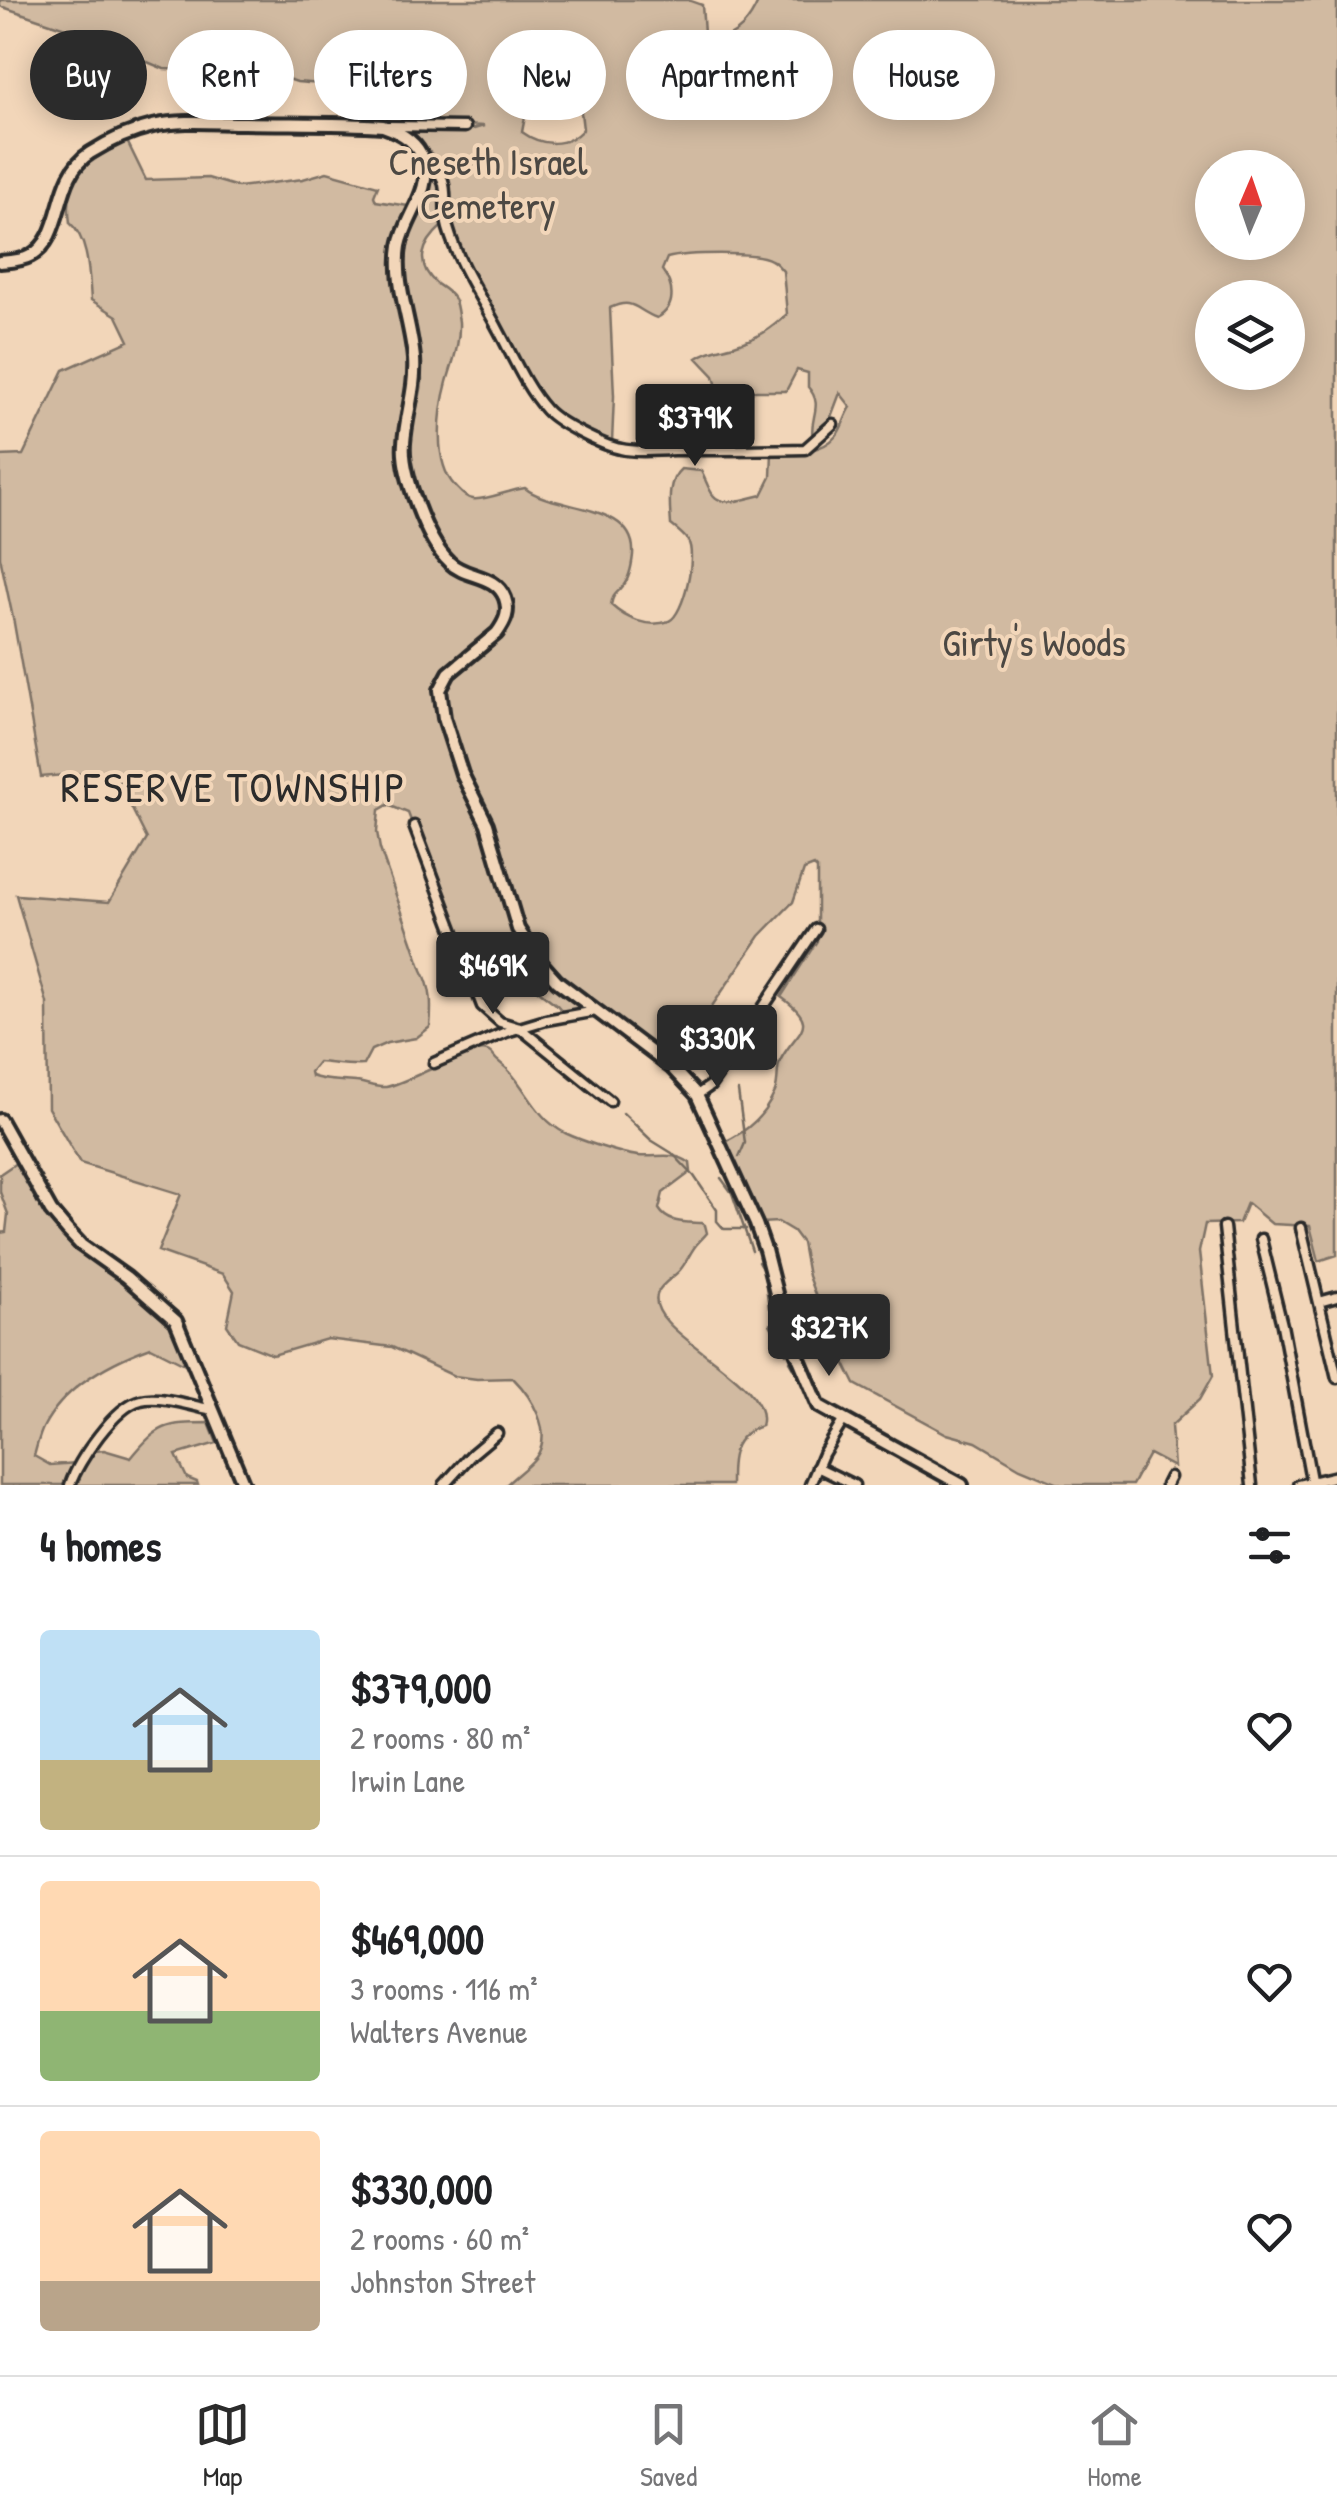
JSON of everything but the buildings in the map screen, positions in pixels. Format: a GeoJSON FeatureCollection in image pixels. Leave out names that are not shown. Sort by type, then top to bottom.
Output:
{"type":"FeatureCollection","features":[{"type":"Feature","properties":{"kind":"street"},"geometry":{"type":"LineString","coordinates":[[0,262],[30,256],[42,246],[69,176],[86,156],[148,127],[191,122],[465,126]]}},
{"type":"Feature","properties":{"kind":"street"},"geometry":{"type":"LineString","coordinates":[[383,126],[412,142],[445,183],[446,222],[457,255],[530,387],[561,423],[620,449],[713,450],[805,449],[833,424]]}},
{"type":"Feature","properties":{"kind":"street"},"geometry":{"type":"LineString","coordinates":[[424,161],[423,187],[404,228],[399,250],[398,274],[414,357],[404,462],[432,539],[444,558],[458,569],[500,588],[508,608],[497,633],[449,673],[440,690],[454,754],[486,824],[518,929],[556,981],[670,1066],[697,1095],[756,1224],[783,1321],[824,1411],[962,1485]]}},
{"type":"Feature","properties":{"kind":"street"},"geometry":{"type":"LineString","coordinates":[[414,826],[482,1006],[500,1022],[520,1028],[610,1101]]}},
{"type":"Feature","properties":{"kind":"street"},"geometry":{"type":"LineString","coordinates":[[697,1095],[710,1086],[816,929]]}},
{"type":"Feature","properties":{"kind":"street"},"geometry":{"type":"LineString","coordinates":[[434,1063],[506,1032],[596,1011]]}},
{"type":"Feature","properties":{"kind":"street"},"geometry":{"type":"LineString","coordinates":[[0,1120],[51,1211],[66,1230],[176,1321],[244,1485]]}},
{"type":"Feature","properties":{"kind":"street"},"geometry":{"type":"LineString","coordinates":[[1224,1227],[1252,1485]]}},
{"type":"Feature","properties":{"kind":"street"},"geometry":{"type":"LineString","coordinates":[[1301,1228],[1337,1378]]}},
{"type":"Feature","properties":{"kind":"street"},"geometry":{"type":"LineString","coordinates":[[1261,1239],[1282,1325],[1312,1484]]}},
{"type":"Feature","properties":{"kind":"street"},"geometry":{"type":"LineString","coordinates":[[1319,1302],[1337,1297]]}},
{"type":"Feature","properties":{"kind":"street"},"geometry":{"type":"LineString","coordinates":[[70,1485],[88,1448],[138,1400],[212,1410]]}},
{"type":"Feature","properties":{"kind":"street"},"geometry":{"type":"LineString","coordinates":[[810,1485],[844,1421]]}},
{"type":"Feature","properties":{"kind":"street"},"geometry":{"type":"LineString","coordinates":[[444,1485],[497,1432]]}},
{"type":"Feature","properties":{"kind":"street"},"geometry":{"type":"LineString","coordinates":[[817,1467],[854,1485]]}},
{"type":"Feature","properties":{"kind":"street"},"geometry":{"type":"LineString","coordinates":[[1298,1485],[1337,1476]]}},
{"type":"Feature","properties":{"kind":"green space"},"geometry":{"type":"Polygon","coordinates":[[[0,0],[688,0],[702,5],[704,30],[626,30],[626,120],[833,120],[833,30],[738,30],[759,0],[1337,0],[1337,1255],[1319,1261],[1310,1226],[1272,1224],[1247,1203],[1239,1223],[1205,1224],[1199,1252],[1213,1376],[1200,1399],[1171,1426],[1174,1467],[1149,1454],[1132,1485],[1061,1485],[1020,1468],[976,1442],[947,1434],[855,1384],[829,1332],[808,1276],[802,1243],[793,1231],[778,1222],[760,1223],[724,1142],[747,1128],[766,1108],[776,1088],[780,1061],[802,1029],[801,1015],[781,997],[817,941],[814,866],[804,870],[793,902],[760,936],[673,1063],[557,973],[528,936],[515,908],[492,820],[465,770],[446,705],[446,691],[451,681],[499,640],[513,609],[507,588],[447,552],[428,515],[410,464],[408,443],[422,382],[404,260],[407,238],[430,176],[434,176],[441,200],[442,226],[426,247],[423,262],[430,277],[454,299],[459,322],[440,422],[441,451],[448,476],[470,498],[525,488],[622,525],[631,538],[633,559],[627,579],[611,605],[637,621],[669,621],[684,596],[690,548],[671,525],[670,502],[673,481],[681,469],[701,471],[713,495],[723,501],[762,495],[771,477],[772,452],[823,446],[838,433],[851,407],[840,393],[829,422],[813,439],[816,406],[808,387],[808,373],[797,370],[786,391],[726,391],[717,387],[714,376],[697,358],[758,336],[787,314],[783,271],[771,260],[751,255],[676,256],[667,258],[662,270],[672,296],[668,308],[657,318],[630,304],[610,308],[612,442],[565,419],[528,379],[459,251],[451,227],[448,186],[442,168],[401,127],[484,126],[355,120],[467,120],[467,30],[314,30],[314,83],[294,81],[294,30],[167,30],[167,69],[147,62],[147,30],[71,30],[0,6],[0,0]]]}},
{"type":"Feature","properties":{"kind":"green space"},"geometry":{"type":"Polygon","coordinates":[[[127,141],[146,180],[208,178],[238,187],[327,172],[378,186],[376,201],[415,207],[399,251],[414,357],[403,462],[445,557],[500,588],[507,617],[444,681],[444,718],[487,824],[511,912],[540,962],[596,1011],[567,1017],[518,975],[500,937],[461,952],[408,813],[388,805],[379,810],[380,849],[428,984],[430,1027],[416,1038],[371,1050],[363,1065],[318,1062],[310,1072],[322,1079],[386,1087],[468,1054],[487,1051],[515,1078],[545,1118],[565,1133],[622,1153],[672,1156],[690,1163],[691,1172],[663,1193],[659,1209],[672,1220],[702,1223],[707,1233],[658,1292],[658,1307],[687,1340],[749,1391],[760,1408],[761,1426],[744,1436],[735,1449],[731,1485],[506,1485],[536,1457],[543,1437],[533,1404],[513,1378],[454,1376],[392,1347],[327,1339],[273,1355],[238,1341],[227,1325],[234,1291],[223,1274],[158,1251],[181,1194],[80,1163],[48,1108],[47,1003],[16,895],[109,902],[147,839],[113,771],[41,777],[0,557],[0,456],[23,455],[64,370],[129,341],[117,316],[91,300],[84,248],[70,223],[69,206],[70,192],[81,171],[127,141]]]}},
{"type":"Feature","properties":{"kind":"green space"},"geometry":{"type":"Polygon","coordinates":[[[16,1163],[73,1244],[159,1311],[171,1325],[191,1367],[151,1347],[105,1368],[76,1387],[53,1412],[42,1429],[34,1456],[50,1465],[77,1463],[95,1451],[104,1450],[131,1458],[164,1428],[209,1423],[217,1443],[176,1455],[187,1478],[198,1485],[0,1485],[0,1233],[6,1232],[8,1214],[0,1192],[0,1174],[16,1163]]]}},
{"type":"Feature","properties":{"kind":"waterway"},"geometry":{"type":"LineString","coordinates":[[738,1091],[745,1143],[739,1157]]}},
{"type":"Feature","properties":{"kind":"waterway"},"geometry":{"type":"LineString","coordinates":[[623,1113],[694,1176],[717,1210],[717,1221],[724,1229],[746,1229]]}},
{"type":"Feature","properties":{"kind":"waterway"},"geometry":{"type":"LineString","coordinates":[[721,1178],[732,1193],[752,1251]]}},
{"type":"Feature","properties":{"kind":"waterway"},"geometry":{"type":"LineString","coordinates":[[758,1262],[764,1272],[769,1308]]}},
{"type":"Feature","properties":{"kind":"waterway"},"geometry":{"type":"LineString","coordinates":[[770,1324],[786,1354]]}},
{"type":"Feature","properties":{"kind":"waterway"},"geometry":{"type":"LineString","coordinates":[[790,1361],[796,1371]]}},
{"type":"Feature","properties":{"kind":"district","name":"RESERVE TOWNSHIP"},"geometry":{"type":"Point","coordinates":[234,786]}},
{"type":"Feature","properties":{"kind":"park label","name":"Cneseth Israel Cemetery"},"geometry":{"type":"Point","coordinates":[488,183]}},
{"type":"Feature","properties":{"kind":"park label","name":"Girty's Woods"},"geometry":{"type":"Point","coordinates":[1034,642]}}]}
